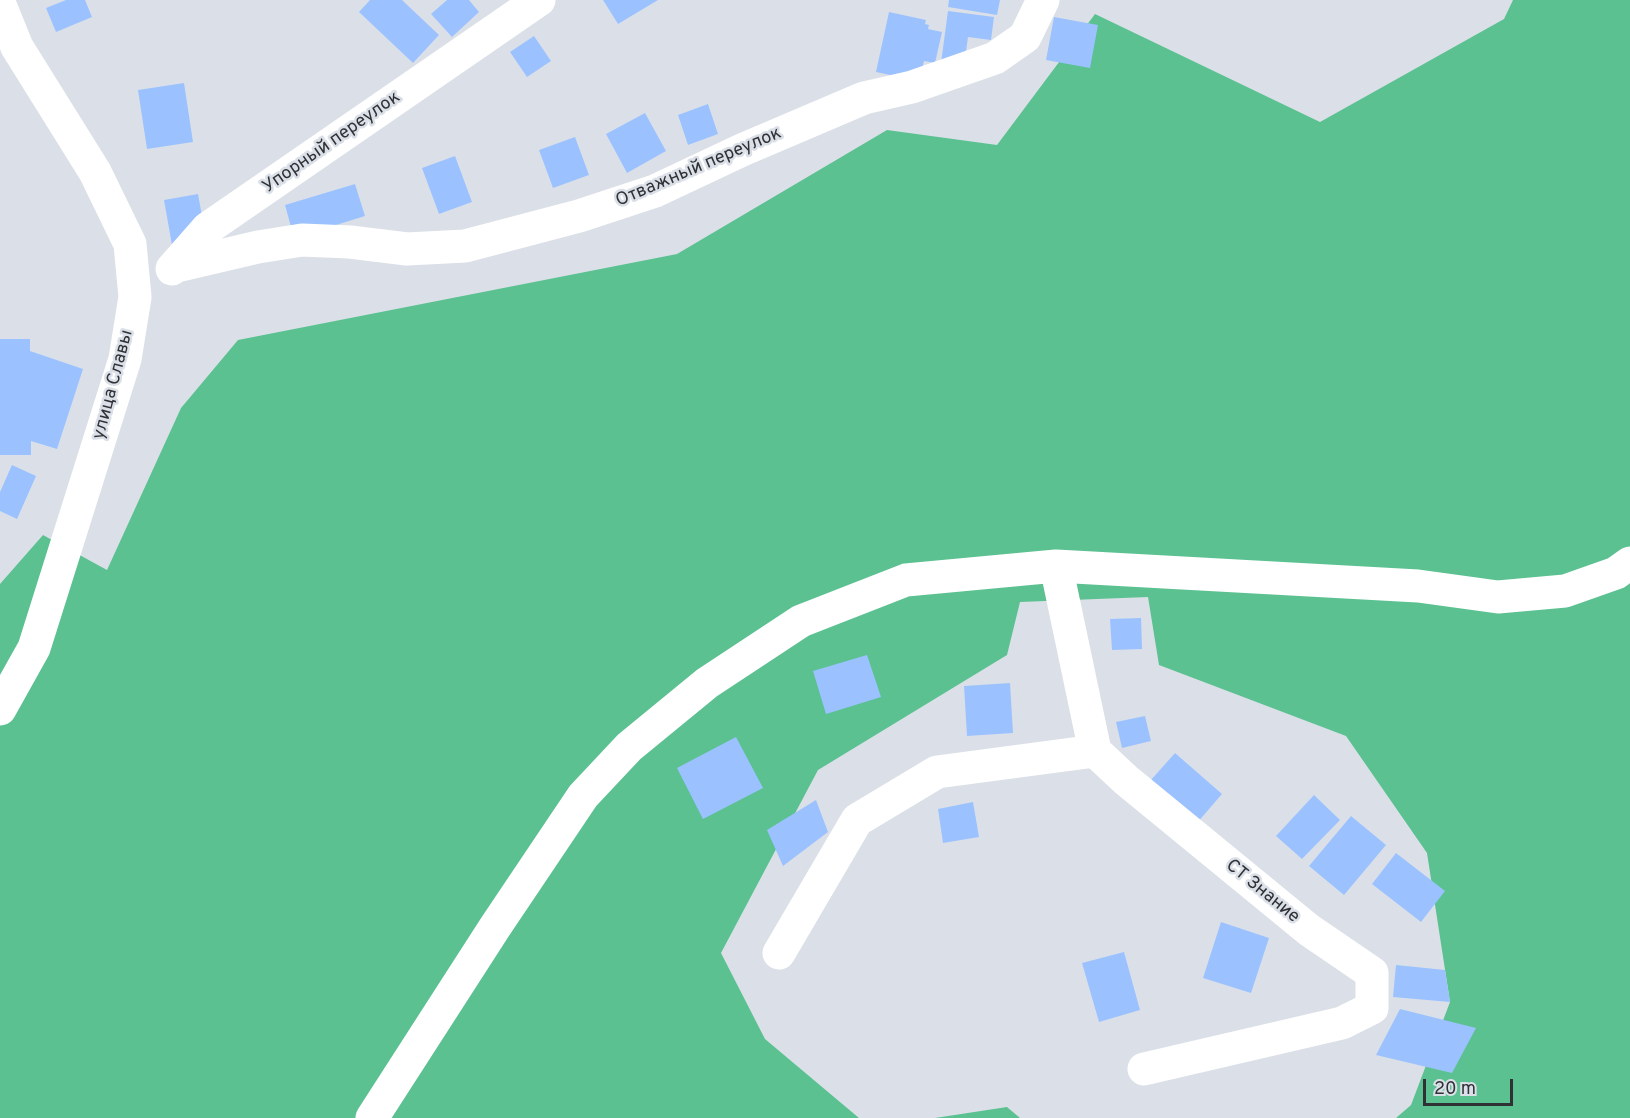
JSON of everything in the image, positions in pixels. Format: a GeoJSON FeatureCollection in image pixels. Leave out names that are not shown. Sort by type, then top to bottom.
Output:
{"type":"FeatureCollection","features":[{"type":"Feature","properties":{"kind":"street","name":"Упорный переулок"},"geometry":{"type":"LineString","coordinates":[[135,297],[177,266],[208,228],[539,0]]}},
{"type":"Feature","properties":{"kind":"street","name":"Отважный переулок"},"geometry":{"type":"LineString","coordinates":[[177,266],[258,247],[302,240],[350,242],[406,249],[465,246],[579,216],[655,190],[864,98],[912,87],[995,58],[1025,37],[1043,0]]}},
{"type":"Feature","properties":{"kind":"street","name":"улица Славы"},"geometry":{"type":"LineString","coordinates":[[0,4],[17,47],[94,172],[130,244],[135,297],[125,359],[34,648],[0,710]]}},
{"type":"Feature","properties":{"kind":"street"},"geometry":{"type":"LineString","coordinates":[[372,1118],[495,927],[583,796],[629,747],[707,683],[801,621],[906,580],[1056,566],[1418,586],[1498,597],[1565,591],[1616,573],[1630,563]]}},
{"type":"Feature","properties":{"kind":"street"},"geometry":{"type":"LineString","coordinates":[[779,953],[857,820],[937,772],[1095,751],[1056,566]]}},
{"type":"Feature","properties":{"kind":"street","name":"СТ Знание"},"geometry":{"type":"LineString","coordinates":[[1095,751],[1126,780],[1309,930],[1372,973],[1372,1008],[1342,1023],[1144,1069]]}},
{"type":"Feature","properties":{"kind":"green space"},"geometry":{"type":"Polygon","coordinates":[[[1513,0],[1630,0],[1630,1118],[1396,1118],[1411,1105],[1450,1002],[1427,853],[1346,736],[1159,665],[1148,597],[1020,602],[1007,655],[818,770],[721,953],[765,1039],[859,1118],[0,1118],[0,584],[43,535],[107,570],[181,408],[238,340],[677,254],[887,130],[997,145],[1095,14],[1320,122],[1504,19],[1513,0]]]}},
{"type":"Feature","properties":{"kind":"green space"},"geometry":{"type":"Polygon","coordinates":[[[1007,1107],[1020,1118],[935,1118],[1007,1107]]]}},
{"type":"Feature","properties":{"kind":"building"},"geometry":{"type":"Polygon","coordinates":[[[66,0],[85,0],[92,17],[56,32],[46,8],[66,0]]]}},
{"type":"Feature","properties":{"kind":"building"},"geometry":{"type":"Polygon","coordinates":[[[370,0],[402,0],[439,35],[413,63],[359,12],[370,0]]]}},
{"type":"Feature","properties":{"kind":"building"},"geometry":{"type":"Polygon","coordinates":[[[447,0],[469,0],[479,12],[452,37],[431,14],[447,0]]]}},
{"type":"Feature","properties":{"kind":"building"},"geometry":{"type":"Polygon","coordinates":[[[603,0],[658,0],[618,24],[603,0]]]}},
{"type":"Feature","properties":{"kind":"building"},"geometry":{"type":"Polygon","coordinates":[[[949,0],[1000,0],[997,15],[948,7],[949,0]]]}},
{"type":"Feature","properties":{"kind":"building"},"geometry":{"type":"Polygon","coordinates":[[[948,11],[994,17],[991,40],[968,37],[964,66],[941,63],[948,11]]]}},
{"type":"Feature","properties":{"kind":"building"},"geometry":{"type":"Polygon","coordinates":[[[889,12],[926,20],[925,24],[929,25],[928,29],[942,32],[935,63],[924,61],[919,81],[876,72],[889,12]]]}},
{"type":"Feature","properties":{"kind":"building"},"geometry":{"type":"Polygon","coordinates":[[[1054,17],[1098,25],[1090,68],[1046,60],[1054,17]]]}},
{"type":"Feature","properties":{"kind":"building"},"geometry":{"type":"Polygon","coordinates":[[[534,36],[551,61],[527,77],[510,52],[534,36]]]}},
{"type":"Feature","properties":{"kind":"building"},"geometry":{"type":"Polygon","coordinates":[[[184,83],[193,142],[147,149],[138,90],[184,83]]]}},
{"type":"Feature","properties":{"kind":"building"},"geometry":{"type":"Polygon","coordinates":[[[708,104],[718,134],[688,145],[678,115],[708,104]]]}},
{"type":"Feature","properties":{"kind":"building"},"geometry":{"type":"Polygon","coordinates":[[[645,113],[666,151],[627,173],[606,134],[645,113]]]}},
{"type":"Feature","properties":{"kind":"building"},"geometry":{"type":"Polygon","coordinates":[[[575,137],[589,175],[553,188],[539,150],[575,137]]]}},
{"type":"Feature","properties":{"kind":"building"},"geometry":{"type":"Polygon","coordinates":[[[455,156],[472,202],[439,214],[422,168],[455,156]]]}},
{"type":"Feature","properties":{"kind":"building"},"geometry":{"type":"Polygon","coordinates":[[[355,184],[365,216],[294,238],[285,205],[355,184]]]}},
{"type":"Feature","properties":{"kind":"building"},"geometry":{"type":"Polygon","coordinates":[[[198,194],[204,227],[172,245],[164,200],[198,194]]]}},
{"type":"Feature","properties":{"kind":"building"},"geometry":{"type":"Polygon","coordinates":[[[0,339],[30,339],[30,351],[83,369],[57,449],[31,441],[31,455],[0,455],[0,339]]]}},
{"type":"Feature","properties":{"kind":"building"},"geometry":{"type":"Polygon","coordinates":[[[12,465],[36,476],[17,519],[0,511],[0,492],[12,465]]]}},
{"type":"Feature","properties":{"kind":"building"},"geometry":{"type":"Polygon","coordinates":[[[1141,618],[1142,649],[1112,650],[1110,619],[1141,618]]]}},
{"type":"Feature","properties":{"kind":"building"},"geometry":{"type":"Polygon","coordinates":[[[867,655],[881,697],[826,714],[813,671],[867,655]]]}},
{"type":"Feature","properties":{"kind":"building"},"geometry":{"type":"Polygon","coordinates":[[[1010,683],[1013,733],[967,736],[964,686],[1010,683]]]}},
{"type":"Feature","properties":{"kind":"building"},"geometry":{"type":"Polygon","coordinates":[[[1145,716],[1151,741],[1122,748],[1116,722],[1145,716]]]}},
{"type":"Feature","properties":{"kind":"building"},"geometry":{"type":"Polygon","coordinates":[[[736,737],[763,788],[703,819],[677,768],[736,737]]]}},
{"type":"Feature","properties":{"kind":"building"},"geometry":{"type":"Polygon","coordinates":[[[1175,753],[1222,794],[1197,823],[1150,781],[1175,753]]]}},
{"type":"Feature","properties":{"kind":"building"},"geometry":{"type":"Polygon","coordinates":[[[1314,795],[1340,820],[1302,859],[1276,836],[1314,795]]]}},
{"type":"Feature","properties":{"kind":"building"},"geometry":{"type":"Polygon","coordinates":[[[816,800],[828,832],[783,866],[767,830],[816,800]]]}},
{"type":"Feature","properties":{"kind":"building"},"geometry":{"type":"Polygon","coordinates":[[[973,802],[979,837],[943,843],[938,809],[973,802]]]}},
{"type":"Feature","properties":{"kind":"building"},"geometry":{"type":"Polygon","coordinates":[[[1351,816],[1386,845],[1344,895],[1309,866],[1351,816]]]}},
{"type":"Feature","properties":{"kind":"building"},"geometry":{"type":"Polygon","coordinates":[[[1396,853],[1445,891],[1421,922],[1372,884],[1396,853]]]}},
{"type":"Feature","properties":{"kind":"building"},"geometry":{"type":"Polygon","coordinates":[[[1221,922],[1269,938],[1251,993],[1203,978],[1221,922]]]}},
{"type":"Feature","properties":{"kind":"building"},"geometry":{"type":"Polygon","coordinates":[[[1124,952],[1140,1010],[1099,1022],[1082,963],[1124,952]]]}},
{"type":"Feature","properties":{"kind":"building"},"geometry":{"type":"Polygon","coordinates":[[[1396,965],[1445,970],[1450,1002],[1393,997],[1396,965]]]}},
{"type":"Feature","properties":{"kind":"building"},"geometry":{"type":"Polygon","coordinates":[[[1400,1009],[1476,1028],[1452,1073],[1376,1055],[1400,1009]]]}}]}
